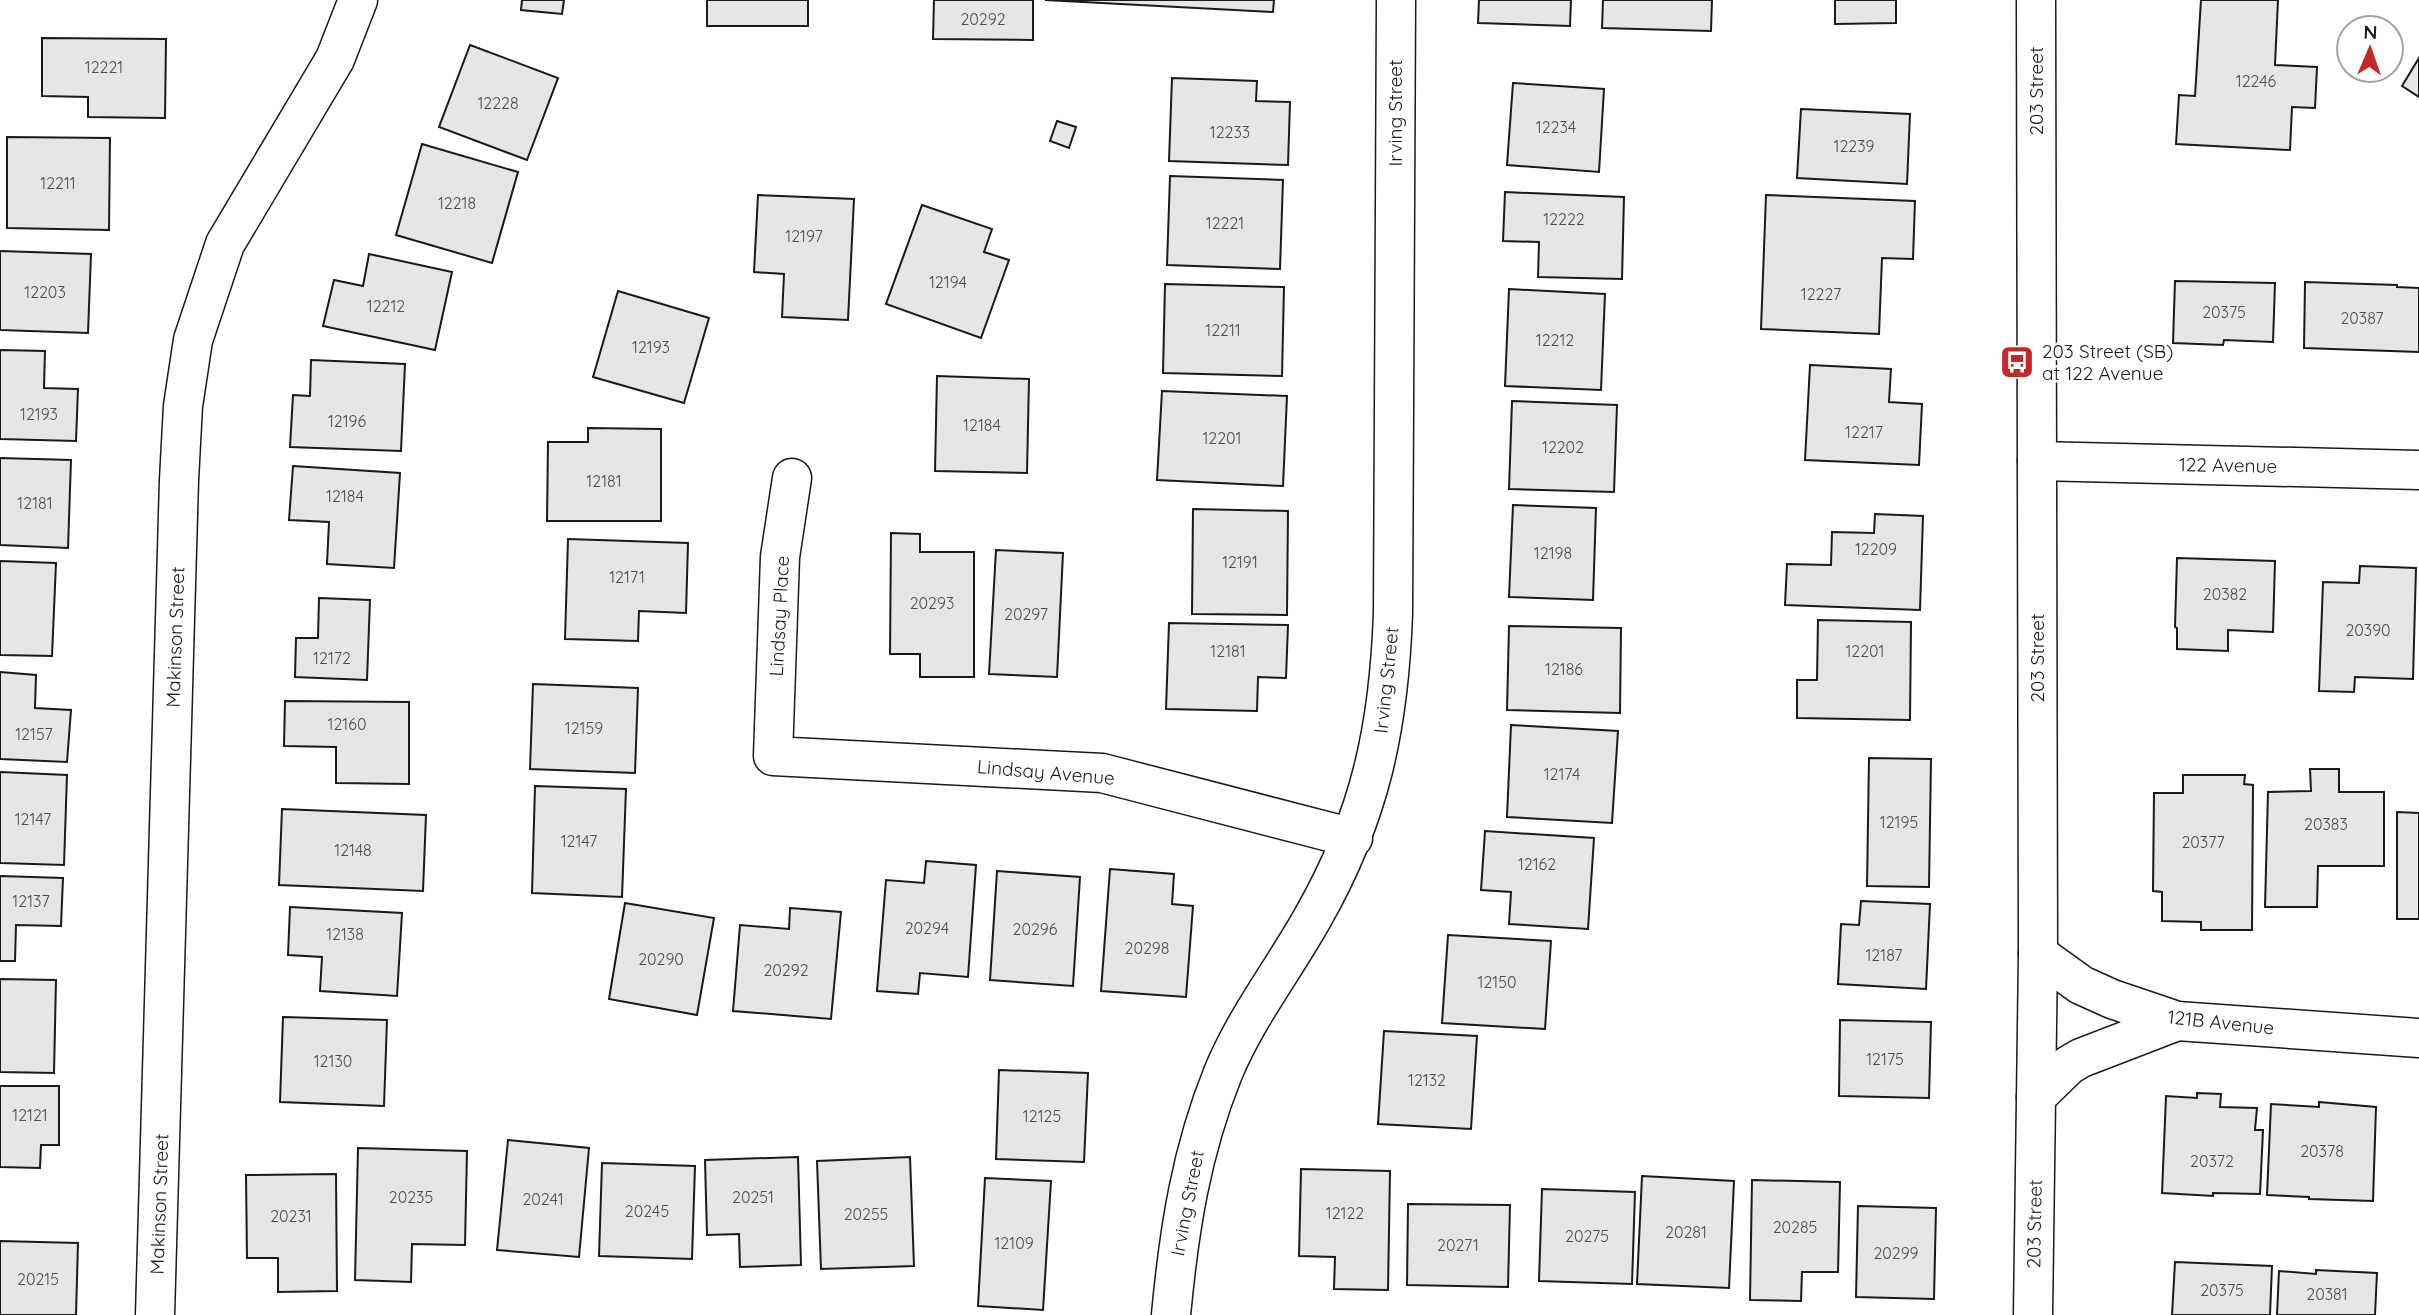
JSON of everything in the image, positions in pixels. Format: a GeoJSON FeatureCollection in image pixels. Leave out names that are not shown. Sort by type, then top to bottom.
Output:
{"type":"FeatureCollection","features":[{"type":"Feature","properties":{"kind":"street","name":"Makinson Street"},"geometry":{"type":"LineString","coordinates":[[155,1315],[179,480],[183,406],[193,340],[225,244],[335,59],[358,0]]}},
{"type":"Feature","properties":{"kind":"street","name":"Irving Street"},"geometry":{"type":"LineString","coordinates":[[1171,1315],[1186,1194],[1211,1105],[1224,1070],[1247,1026],[1313,918],[1353,838],[1379,746],[1391,671],[1396,0]]}},
{"type":"Feature","properties":{"kind":"street","name":"203 Street"},"geometry":{"type":"LineString","coordinates":[[2033,1315],[2038,954],[2036,0]]}},
{"type":"Feature","properties":{"kind":"street","name":"122 Avenue"},"geometry":{"type":"LineString","coordinates":[[2037,461],[2419,470]]}},
{"type":"Feature","properties":{"kind":"street","name":"Lindsay Place"},"geometry":{"type":"LineString","coordinates":[[773,756],[780,557],[792,478]]}},
{"type":"Feature","properties":{"kind":"street","name":"Lindsay Avenue"},"geometry":{"type":"LineString","coordinates":[[773,756],[1102,773],[1353,838]]}},
{"type":"Feature","properties":{"kind":"street","name":"121B Avenue"},"geometry":{"type":"LineString","coordinates":[[2038,954],[2081,985],[2112,999],[2177,1021],[2419,1038]]}},
{"type":"Feature","properties":{"kind":"street"},"geometry":{"type":"LineString","coordinates":[[2036,1097],[2069,1065],[2081,1058],[2177,1021]]}},
{"type":"Feature","properties":{"kind":"building"},"geometry":{"type":"Polygon","coordinates":[[[522,0],[564,0],[562,14],[521,10],[522,0]]]}},
{"type":"Feature","properties":{"kind":"building"},"geometry":{"type":"Polygon","coordinates":[[[707,0],[808,0],[808,26],[707,26],[707,0]]]}},
{"type":"Feature","properties":{"kind":"building"},"geometry":{"type":"Polygon","coordinates":[[[934,0],[1033,0],[1033,40],[933,39],[934,0]]]}},
{"type":"Feature","properties":{"kind":"building"},"geometry":{"type":"Polygon","coordinates":[[[1045,0],[1274,0],[1273,12],[1045,0]]]}},
{"type":"Feature","properties":{"kind":"building"},"geometry":{"type":"Polygon","coordinates":[[[1479,0],[1571,0],[1570,26],[1478,23],[1479,0]]]}},
{"type":"Feature","properties":{"kind":"building"},"geometry":{"type":"Polygon","coordinates":[[[1603,0],[1712,0],[1711,31],[1602,28],[1603,0]]]}},
{"type":"Feature","properties":{"kind":"building"},"geometry":{"type":"Polygon","coordinates":[[[1835,0],[1896,0],[1896,23],[1835,24],[1835,0]]]}},
{"type":"Feature","properties":{"kind":"building"},"geometry":{"type":"Polygon","coordinates":[[[2201,0],[2278,0],[2275,65],[2317,67],[2315,108],[2292,107],[2290,150],[2176,144],[2179,95],[2195,96],[2201,0]]]}},
{"type":"Feature","properties":{"kind":"building"},"geometry":{"type":"Polygon","coordinates":[[[42,38],[166,39],[165,118],[88,117],[88,97],[42,96],[42,38]]]}},
{"type":"Feature","properties":{"kind":"building"},"geometry":{"type":"Polygon","coordinates":[[[470,45],[558,78],[527,160],[439,127],[470,45]]]}},
{"type":"Feature","properties":{"kind":"building"},"geometry":{"type":"Polygon","coordinates":[[[2419,58],[2419,97],[2402,86],[2419,58]]]}},
{"type":"Feature","properties":{"kind":"building"},"geometry":{"type":"Polygon","coordinates":[[[1172,78],[1257,81],[1256,101],[1290,102],[1288,165],[1169,161],[1172,78]]]}},
{"type":"Feature","properties":{"kind":"building"},"geometry":{"type":"Polygon","coordinates":[[[1513,83],[1604,89],[1599,172],[1507,165],[1513,83]]]}},
{"type":"Feature","properties":{"kind":"building"},"geometry":{"type":"Polygon","coordinates":[[[1801,109],[1910,114],[1907,184],[1797,178],[1801,109]]]}},
{"type":"Feature","properties":{"kind":"building"},"geometry":{"type":"Polygon","coordinates":[[[1057,121],[1076,127],[1069,148],[1050,141],[1057,121]]]}},
{"type":"Feature","properties":{"kind":"building"},"geometry":{"type":"Polygon","coordinates":[[[7,137],[110,138],[109,230],[7,228],[7,137]]]}},
{"type":"Feature","properties":{"kind":"building"},"geometry":{"type":"Polygon","coordinates":[[[422,144],[518,172],[492,263],[396,235],[422,144]]]}},
{"type":"Feature","properties":{"kind":"building"},"geometry":{"type":"Polygon","coordinates":[[[1170,176],[1283,180],[1280,269],[1167,265],[1170,176]]]}},
{"type":"Feature","properties":{"kind":"building"},"geometry":{"type":"Polygon","coordinates":[[[1505,192],[1624,197],[1622,279],[1538,277],[1539,242],[1503,241],[1505,192]]]}},
{"type":"Feature","properties":{"kind":"building"},"geometry":{"type":"Polygon","coordinates":[[[758,195],[854,199],[848,320],[782,317],[784,274],[754,272],[758,195]]]}},
{"type":"Feature","properties":{"kind":"building"},"geometry":{"type":"Polygon","coordinates":[[[1766,195],[1915,201],[1913,259],[1882,258],[1879,334],[1761,329],[1766,195]]]}},
{"type":"Feature","properties":{"kind":"building"},"geometry":{"type":"Polygon","coordinates":[[[922,205],[992,229],[984,252],[1009,260],[981,338],[886,304],[922,205]]]}},
{"type":"Feature","properties":{"kind":"building"},"geometry":{"type":"Polygon","coordinates":[[[0,251],[91,254],[88,333],[0,330],[0,251]]]}},
{"type":"Feature","properties":{"kind":"building"},"geometry":{"type":"Polygon","coordinates":[[[369,254],[452,272],[435,350],[323,326],[334,280],[363,286],[369,254]]]}},
{"type":"Feature","properties":{"kind":"building"},"geometry":{"type":"Polygon","coordinates":[[[2175,281],[2275,283],[2273,342],[2224,340],[2223,345],[2173,343],[2175,281]]]}},
{"type":"Feature","properties":{"kind":"building"},"geometry":{"type":"Polygon","coordinates":[[[2305,282],[2419,288],[2419,352],[2304,348],[2305,282]]]}},
{"type":"Feature","properties":{"kind":"building"},"geometry":{"type":"Polygon","coordinates":[[[1165,284],[1284,287],[1282,376],[1163,373],[1165,284]]]}},
{"type":"Feature","properties":{"kind":"building"},"geometry":{"type":"Polygon","coordinates":[[[1509,289],[1605,294],[1601,390],[1505,386],[1509,289]]]}},
{"type":"Feature","properties":{"kind":"building"},"geometry":{"type":"Polygon","coordinates":[[[618,291],[709,318],[684,403],[593,377],[618,291]]]}},
{"type":"Feature","properties":{"kind":"building"},"geometry":{"type":"Polygon","coordinates":[[[0,350],[45,351],[44,388],[78,389],[76,441],[0,439],[0,350]]]}},
{"type":"Feature","properties":{"kind":"building"},"geometry":{"type":"Polygon","coordinates":[[[311,360],[405,364],[401,451],[290,447],[293,395],[310,396],[311,360]]]}},
{"type":"Feature","properties":{"kind":"building"},"geometry":{"type":"Polygon","coordinates":[[[1810,365],[1891,369],[1889,402],[1922,404],[1919,465],[1805,460],[1810,365]]]}},
{"type":"Feature","properties":{"kind":"building"},"geometry":{"type":"Polygon","coordinates":[[[937,376],[1029,379],[1027,473],[935,471],[937,376]]]}},
{"type":"Feature","properties":{"kind":"building"},"geometry":{"type":"Polygon","coordinates":[[[1162,391],[1287,396],[1283,486],[1157,480],[1162,391]]]}},
{"type":"Feature","properties":{"kind":"building"},"geometry":{"type":"Polygon","coordinates":[[[1512,401],[1617,405],[1614,492],[1509,489],[1512,401]]]}},
{"type":"Feature","properties":{"kind":"building"},"geometry":{"type":"Polygon","coordinates":[[[588,428],[661,429],[661,521],[547,521],[548,442],[588,442],[588,428]]]}},
{"type":"Feature","properties":{"kind":"building"},"geometry":{"type":"Polygon","coordinates":[[[0,458],[71,460],[68,548],[0,545],[0,458]]]}},
{"type":"Feature","properties":{"kind":"building"},"geometry":{"type":"Polygon","coordinates":[[[293,466],[400,473],[394,568],[327,564],[329,522],[289,520],[293,466]]]}},
{"type":"Feature","properties":{"kind":"building"},"geometry":{"type":"Polygon","coordinates":[[[1513,505],[1596,508],[1593,600],[1509,597],[1513,505]]]}},
{"type":"Feature","properties":{"kind":"building"},"geometry":{"type":"Polygon","coordinates":[[[1193,509],[1288,511],[1287,615],[1192,614],[1193,509]]]}},
{"type":"Feature","properties":{"kind":"building"},"geometry":{"type":"Polygon","coordinates":[[[1875,514],[1923,516],[1920,610],[1785,605],[1787,564],[1831,565],[1832,532],[1874,533],[1875,514]]]}},
{"type":"Feature","properties":{"kind":"building"},"geometry":{"type":"Polygon","coordinates":[[[891,533],[920,534],[920,552],[974,552],[974,677],[920,677],[920,654],[890,654],[891,533]]]}},
{"type":"Feature","properties":{"kind":"building"},"geometry":{"type":"Polygon","coordinates":[[[568,539],[688,543],[686,613],[639,611],[638,641],[565,639],[568,539]]]}},
{"type":"Feature","properties":{"kind":"building"},"geometry":{"type":"Polygon","coordinates":[[[996,550],[1063,553],[1057,677],[989,674],[996,550]]]}},
{"type":"Feature","properties":{"kind":"building"},"geometry":{"type":"Polygon","coordinates":[[[2177,558],[2275,561],[2273,632],[2228,630],[2228,651],[2177,649],[2177,558]]]}},
{"type":"Feature","properties":{"kind":"building"},"geometry":{"type":"Polygon","coordinates":[[[0,561],[56,563],[52,656],[0,655],[0,561]]]}},
{"type":"Feature","properties":{"kind":"building"},"geometry":{"type":"Polygon","coordinates":[[[2360,566],[2416,568],[2413,679],[2355,677],[2354,692],[2319,691],[2323,582],[2359,583],[2360,566]]]}},
{"type":"Feature","properties":{"kind":"building"},"geometry":{"type":"Polygon","coordinates":[[[319,598],[370,600],[367,680],[295,677],[296,638],[318,638],[319,598]]]}},
{"type":"Feature","properties":{"kind":"building"},"geometry":{"type":"Polygon","coordinates":[[[1818,620],[1911,622],[1910,720],[1797,718],[1797,680],[1817,680],[1818,620]]]}},
{"type":"Feature","properties":{"kind":"building"},"geometry":{"type":"Polygon","coordinates":[[[1169,623],[1288,625],[1286,678],[1258,677],[1257,711],[1166,709],[1169,623]]]}},
{"type":"Feature","properties":{"kind":"building"},"geometry":{"type":"Polygon","coordinates":[[[1509,626],[1621,628],[1620,713],[1507,710],[1509,626]]]}},
{"type":"Feature","properties":{"kind":"building"},"geometry":{"type":"Polygon","coordinates":[[[0,672],[36,675],[35,708],[71,710],[67,762],[0,759],[0,672]]]}},
{"type":"Feature","properties":{"kind":"building"},"geometry":{"type":"Polygon","coordinates":[[[533,684],[638,688],[635,773],[530,769],[533,684]]]}},
{"type":"Feature","properties":{"kind":"building"},"geometry":{"type":"Polygon","coordinates":[[[285,701],[409,702],[409,784],[336,783],[336,747],[284,746],[285,701]]]}},
{"type":"Feature","properties":{"kind":"building"},"geometry":{"type":"Polygon","coordinates":[[[1511,725],[1618,731],[1612,823],[1507,817],[1511,725]]]}},
{"type":"Feature","properties":{"kind":"building"},"geometry":{"type":"Polygon","coordinates":[[[1869,758],[1931,759],[1929,887],[1867,886],[1869,758]]]}},
{"type":"Feature","properties":{"kind":"building"},"geometry":{"type":"Polygon","coordinates":[[[2310,769],[2339,769],[2339,792],[2384,792],[2384,866],[2318,866],[2317,907],[2265,907],[2268,792],[2311,791],[2310,769]]]}},
{"type":"Feature","properties":{"kind":"building"},"geometry":{"type":"Polygon","coordinates":[[[0,772],[67,775],[64,865],[0,863],[0,772]]]}},
{"type":"Feature","properties":{"kind":"building"},"geometry":{"type":"Polygon","coordinates":[[[2183,775],[2245,775],[2244,784],[2253,785],[2252,930],[2201,930],[2201,922],[2162,921],[2162,892],[2153,891],[2154,793],[2183,793],[2183,775]]]}},
{"type":"Feature","properties":{"kind":"building"},"geometry":{"type":"Polygon","coordinates":[[[535,786],[626,789],[622,897],[532,893],[535,786]]]}},
{"type":"Feature","properties":{"kind":"building"},"geometry":{"type":"Polygon","coordinates":[[[282,809],[426,815],[423,891],[279,885],[282,809]]]}},
{"type":"Feature","properties":{"kind":"building"},"geometry":{"type":"Polygon","coordinates":[[[2397,812],[2419,813],[2419,919],[2397,919],[2397,812]]]}},
{"type":"Feature","properties":{"kind":"building"},"geometry":{"type":"Polygon","coordinates":[[[1485,831],[1594,838],[1588,929],[1509,924],[1511,892],[1481,890],[1485,831]]]}},
{"type":"Feature","properties":{"kind":"building"},"geometry":{"type":"Polygon","coordinates":[[[926,861],[976,865],[968,977],[920,973],[918,994],[877,991],[886,880],[924,883],[926,861]]]}},
{"type":"Feature","properties":{"kind":"building"},"geometry":{"type":"Polygon","coordinates":[[[1110,869],[1174,874],[1172,904],[1193,906],[1186,997],[1101,991],[1110,869]]]}},
{"type":"Feature","properties":{"kind":"building"},"geometry":{"type":"Polygon","coordinates":[[[997,871],[1080,877],[1073,986],[990,980],[997,871]]]}},
{"type":"Feature","properties":{"kind":"building"},"geometry":{"type":"Polygon","coordinates":[[[0,876],[63,878],[61,926],[16,925],[15,961],[0,961],[0,876]]]}},
{"type":"Feature","properties":{"kind":"building"},"geometry":{"type":"Polygon","coordinates":[[[1861,901],[1930,904],[1926,989],[1838,984],[1841,924],[1859,925],[1861,901]]]}},
{"type":"Feature","properties":{"kind":"building"},"geometry":{"type":"Polygon","coordinates":[[[625,903],[714,918],[697,1015],[609,999],[625,903]]]}},
{"type":"Feature","properties":{"kind":"building"},"geometry":{"type":"Polygon","coordinates":[[[290,907],[402,913],[397,996],[320,991],[322,957],[288,955],[290,907]]]}},
{"type":"Feature","properties":{"kind":"building"},"geometry":{"type":"Polygon","coordinates":[[[790,908],[841,912],[831,1019],[733,1011],[740,925],[789,929],[790,908]]]}},
{"type":"Feature","properties":{"kind":"building"},"geometry":{"type":"Polygon","coordinates":[[[1448,935],[1551,941],[1545,1029],[1442,1023],[1448,935]]]}},
{"type":"Feature","properties":{"kind":"building"},"geometry":{"type":"Polygon","coordinates":[[[0,979],[56,980],[54,1073],[0,1072],[0,979]]]}},
{"type":"Feature","properties":{"kind":"building"},"geometry":{"type":"Polygon","coordinates":[[[283,1017],[387,1020],[384,1106],[280,1102],[283,1017]]]}},
{"type":"Feature","properties":{"kind":"building"},"geometry":{"type":"Polygon","coordinates":[[[1840,1020],[1931,1022],[1929,1098],[1839,1096],[1840,1020]]]}},
{"type":"Feature","properties":{"kind":"building"},"geometry":{"type":"Polygon","coordinates":[[[1384,1031],[1477,1036],[1471,1129],[1378,1124],[1384,1031]]]}},
{"type":"Feature","properties":{"kind":"building"},"geometry":{"type":"Polygon","coordinates":[[[999,1070],[1088,1073],[1084,1162],[996,1159],[999,1070]]]}},
{"type":"Feature","properties":{"kind":"building"},"geometry":{"type":"Polygon","coordinates":[[[0,1086],[59,1086],[59,1145],[41,1145],[40,1168],[0,1167],[0,1086]]]}},
{"type":"Feature","properties":{"kind":"building"},"geometry":{"type":"Polygon","coordinates":[[[2197,1093],[2221,1094],[2220,1107],[2257,1108],[2255,1130],[2263,1130],[2260,1194],[2213,1193],[2213,1196],[2162,1193],[2166,1096],[2197,1098],[2197,1093]]]}},
{"type":"Feature","properties":{"kind":"building"},"geometry":{"type":"Polygon","coordinates":[[[2319,1102],[2376,1107],[2373,1201],[2267,1195],[2271,1104],[2319,1107],[2319,1102]]]}},
{"type":"Feature","properties":{"kind":"building"},"geometry":{"type":"Polygon","coordinates":[[[508,1140],[589,1148],[579,1257],[497,1250],[508,1140]]]}},
{"type":"Feature","properties":{"kind":"building"},"geometry":{"type":"Polygon","coordinates":[[[358,1148],[467,1151],[465,1245],[412,1244],[411,1282],[355,1280],[358,1148]]]}},
{"type":"Feature","properties":{"kind":"building"},"geometry":{"type":"Polygon","coordinates":[[[798,1157],[801,1265],[740,1267],[739,1234],[707,1235],[705,1160],[798,1157]]]}},
{"type":"Feature","properties":{"kind":"building"},"geometry":{"type":"Polygon","coordinates":[[[910,1157],[914,1266],[821,1269],[817,1161],[910,1157]]]}},
{"type":"Feature","properties":{"kind":"building"},"geometry":{"type":"Polygon","coordinates":[[[602,1163],[695,1166],[692,1259],[599,1256],[602,1163]]]}},
{"type":"Feature","properties":{"kind":"building"},"geometry":{"type":"Polygon","coordinates":[[[1301,1169],[1390,1171],[1388,1290],[1334,1289],[1335,1257],[1299,1256],[1301,1169]]]}},
{"type":"Feature","properties":{"kind":"building"},"geometry":{"type":"Polygon","coordinates":[[[336,1174],[337,1291],[278,1292],[278,1258],[247,1258],[246,1175],[336,1174]]]}},
{"type":"Feature","properties":{"kind":"building"},"geometry":{"type":"Polygon","coordinates":[[[1642,1176],[1734,1181],[1729,1288],[1637,1284],[1642,1176]]]}},
{"type":"Feature","properties":{"kind":"building"},"geometry":{"type":"Polygon","coordinates":[[[985,1178],[1051,1181],[1043,1310],[978,1306],[985,1178]]]}},
{"type":"Feature","properties":{"kind":"building"},"geometry":{"type":"Polygon","coordinates":[[[1752,1180],[1840,1182],[1838,1272],[1802,1272],[1801,1301],[1750,1300],[1752,1180]]]}},
{"type":"Feature","properties":{"kind":"building"},"geometry":{"type":"Polygon","coordinates":[[[1542,1189],[1635,1192],[1632,1284],[1539,1281],[1542,1189]]]}},
{"type":"Feature","properties":{"kind":"building"},"geometry":{"type":"Polygon","coordinates":[[[1408,1204],[1510,1205],[1508,1287],[1407,1285],[1408,1204]]]}},
{"type":"Feature","properties":{"kind":"building"},"geometry":{"type":"Polygon","coordinates":[[[1858,1206],[1936,1208],[1934,1299],[1856,1297],[1858,1206]]]}},
{"type":"Feature","properties":{"kind":"building"},"geometry":{"type":"Polygon","coordinates":[[[0,1241],[78,1243],[76,1315],[0,1315],[0,1241]]]}},
{"type":"Feature","properties":{"kind":"building"},"geometry":{"type":"Polygon","coordinates":[[[2175,1262],[2272,1266],[2270,1315],[2172,1315],[2175,1262]]]}},
{"type":"Feature","properties":{"kind":"building"},"geometry":{"type":"Polygon","coordinates":[[[2316,1270],[2377,1273],[2375,1315],[2277,1315],[2279,1271],[2316,1274],[2316,1270]]]}},
{"type":"Feature","properties":{"kind":"place","name":"203 Street (SB) at 122 Avenue"},"geometry":{"type":"Point","coordinates":[2017,362]}}]}
